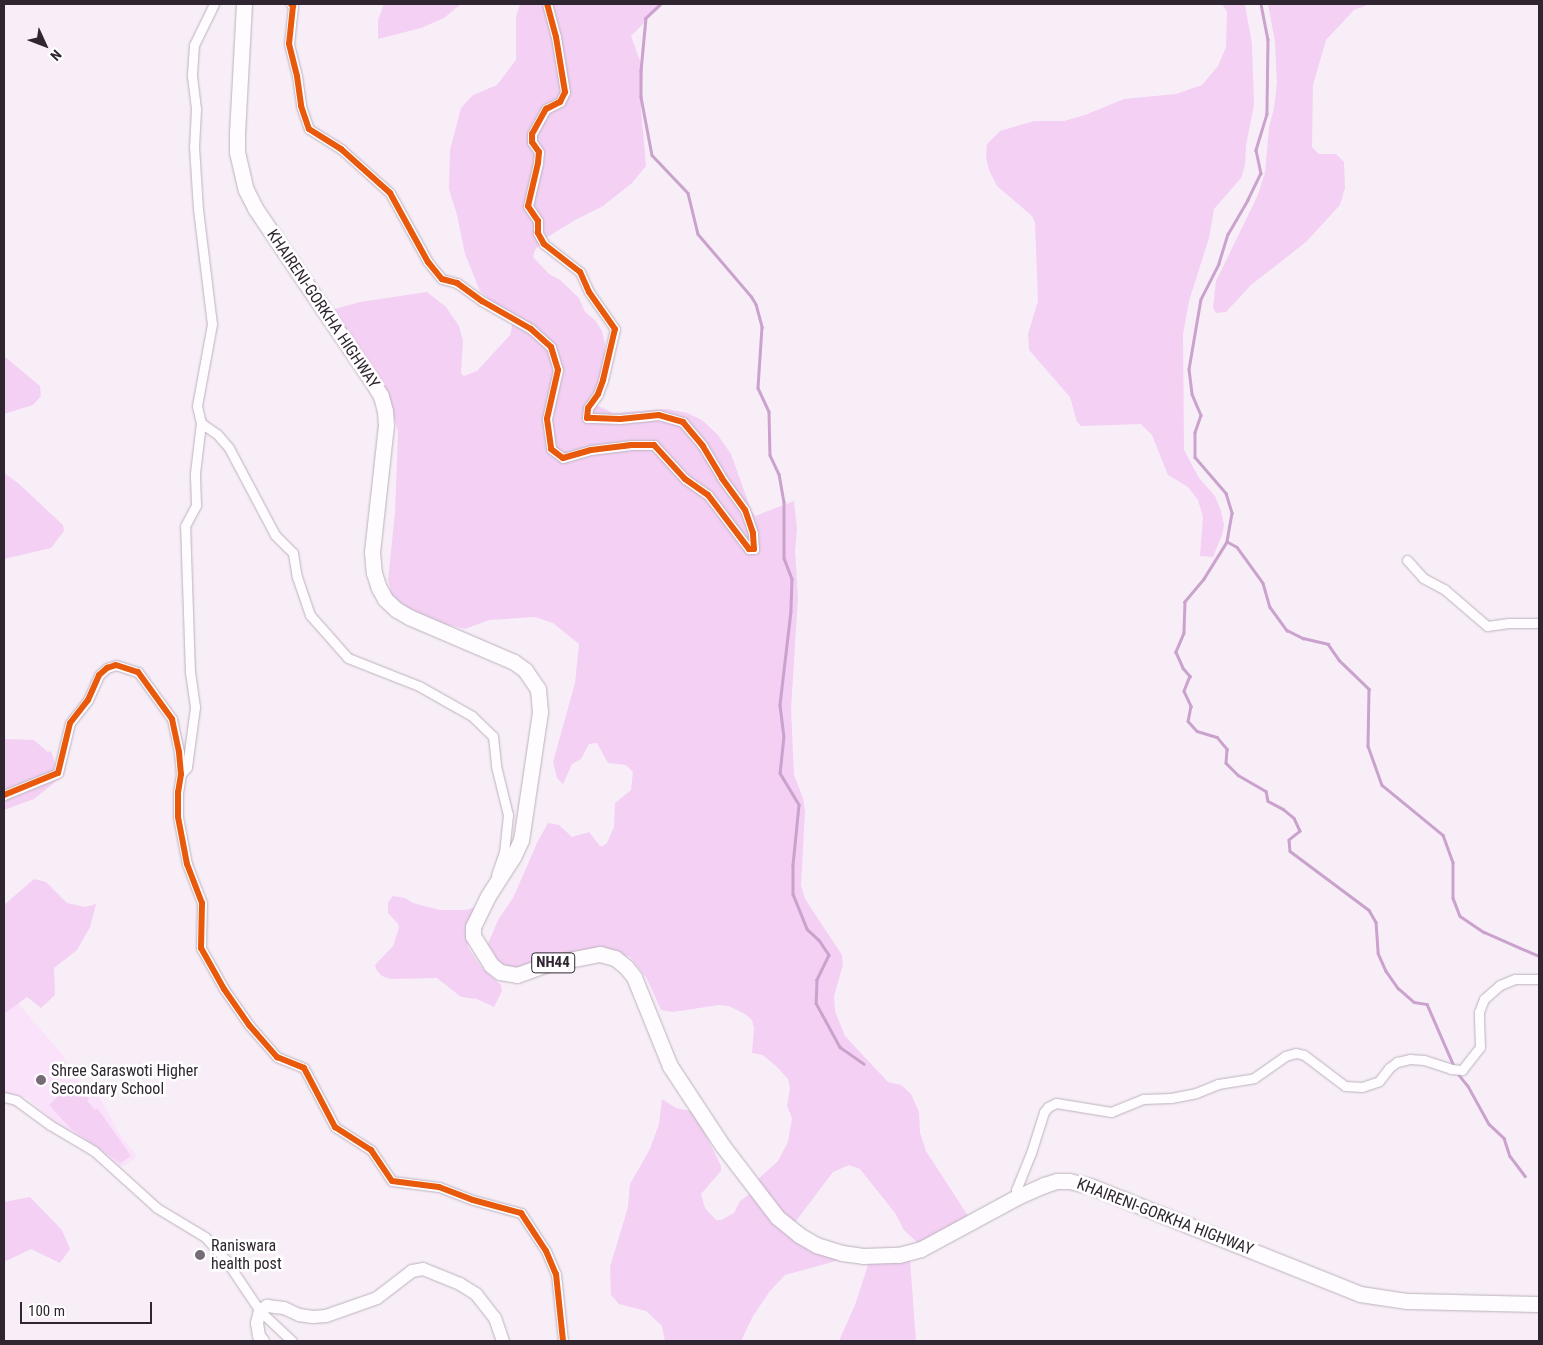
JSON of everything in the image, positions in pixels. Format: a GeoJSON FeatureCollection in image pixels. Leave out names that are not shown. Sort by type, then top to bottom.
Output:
{"type":"FeatureCollection","features":[{"type":"Feature","properties":{"kind":"main road","name":"KHAIRENI-GORKHA HIGHWAY"},"geometry":{"type":"LineString","coordinates":[[244,4],[237,152],[246,190],[255,208],[373,382],[381,396],[385,411],[386,425],[372,552],[374,573],[379,588],[391,604],[409,617],[514,662],[534,680],[538,689],[540,712],[531,785],[521,840],[514,857],[488,896],[473,927],[473,936],[484,956],[500,972],[517,975],[548,964],[600,954],[615,958],[626,967],[634,977],[670,1066],[722,1145],[777,1217],[799,1235],[816,1245],[842,1253],[863,1256],[899,1255],[921,1249],[1017,1197],[1057,1181],[1069,1181],[1099,1190],[1360,1294],[1407,1301],[1539,1304]]}},
{"type":"Feature","properties":{"kind":"main road"},"geometry":{"type":"LineString","coordinates":[[264,1341],[259,1336],[257,1328],[260,1311],[267,1306],[284,1308],[299,1315],[312,1317],[326,1316],[378,1298],[412,1271],[422,1269],[460,1284],[476,1294],[495,1318],[503,1341]]}},
{"type":"Feature","properties":{"kind":"street"},"geometry":{"type":"LineString","coordinates":[[181,774],[187,767],[195,707],[190,673],[185,526],[196,505],[195,473],[201,423],[197,406],[212,324],[198,209],[194,146],[196,109],[192,76],[194,45],[214,4]]}},
{"type":"Feature","properties":{"kind":"street"},"geometry":{"type":"LineString","coordinates":[[291,4],[293,6],[289,44],[297,76],[301,106],[309,129],[341,149],[390,193],[428,262],[442,279],[456,283],[482,301],[530,329],[551,347],[558,370],[547,419],[551,449],[563,458],[591,450],[630,445],[654,445],[685,479],[708,495],[749,549],[754,549],[753,534],[745,510],[722,478],[703,446],[683,422],[660,415],[620,419],[587,418],[588,408],[598,394],[603,380],[615,329],[589,292],[580,272],[544,244],[538,233],[538,220],[528,206],[539,152],[532,142],[532,134],[546,109],[560,102],[564,92],[556,37],[547,4]]}},
{"type":"Feature","properties":{"kind":"street"},"geometry":{"type":"LineString","coordinates":[[201,423],[217,434],[229,448],[275,535],[292,554],[297,577],[310,615],[348,658],[419,686],[472,716],[493,736],[496,766],[508,815],[504,852],[488,896]]}},
{"type":"Feature","properties":{"kind":"street"},"geometry":{"type":"LineString","coordinates":[[1407,560],[1423,578],[1444,589],[1487,626],[1509,623],[1539,623]]}},
{"type":"Feature","properties":{"kind":"street"},"geometry":{"type":"LineString","coordinates":[[4,795],[58,772],[70,723],[88,700],[99,675],[107,668],[116,665],[138,672],[172,719],[179,752],[181,774],[178,816],[187,864],[202,903],[201,948],[224,989],[249,1025],[277,1058],[304,1068],[335,1127],[371,1150],[392,1181],[439,1187],[473,1200],[521,1213],[546,1251],[556,1274],[564,1341]]}},
{"type":"Feature","properties":{"kind":"street"},"geometry":{"type":"LineString","coordinates":[[1017,1197],[1016,1190],[1031,1153],[1044,1112],[1048,1107],[1056,1103],[1111,1112],[1144,1099],[1171,1098],[1196,1093],[1218,1084],[1254,1078],[1286,1056],[1296,1053],[1304,1055],[1345,1086],[1362,1087],[1380,1081],[1389,1068],[1398,1062],[1410,1059],[1424,1060],[1451,1069],[1462,1070],[1480,1047],[1478,1012],[1484,999],[1500,984],[1515,980],[1539,979]]}},
{"type":"Feature","properties":{"kind":"street"},"geometry":{"type":"LineString","coordinates":[[4,1097],[16,1100],[50,1125],[94,1151],[157,1208],[205,1237],[221,1255],[260,1311],[292,1341]]}},
{"type":"Feature","properties":{"kind":"shaded area"},"geometry":{"type":"Polygon","coordinates":[[[384,4],[461,4],[444,18],[421,28],[378,39],[378,20],[384,4]]]}},
{"type":"Feature","properties":{"kind":"shaded area"},"geometry":{"type":"Polygon","coordinates":[[[520,4],[663,4],[631,36],[643,69],[641,109],[646,166],[632,183],[603,206],[546,238],[535,250],[533,257],[549,274],[560,280],[579,298],[585,312],[595,320],[602,331],[605,344],[604,363],[594,404],[613,413],[667,409],[687,413],[702,420],[717,434],[731,454],[751,510],[755,516],[794,501],[797,529],[795,551],[798,597],[791,709],[794,775],[803,798],[805,811],[801,885],[805,899],[842,955],[843,965],[834,996],[835,1011],[845,1036],[888,1082],[901,1085],[911,1094],[919,1112],[920,1133],[926,1151],[970,1219],[921,1246],[904,1230],[895,1213],[860,1169],[849,1165],[833,1172],[793,1225],[755,1182],[778,1161],[788,1142],[792,1118],[787,1106],[790,1088],[788,1079],[763,1055],[752,1053],[754,1028],[752,1020],[745,1014],[729,1006],[719,1005],[673,1012],[661,1010],[646,977],[630,957],[599,948],[518,969],[500,964],[488,944],[498,920],[513,898],[548,823],[559,825],[572,837],[589,832],[600,846],[603,846],[607,843],[614,827],[615,803],[631,790],[633,772],[626,765],[608,763],[597,743],[589,744],[581,759],[572,764],[563,784],[557,778],[553,762],[575,683],[579,644],[553,623],[535,617],[489,620],[465,629],[410,616],[393,601],[388,580],[395,513],[398,432],[389,397],[331,310],[360,302],[427,292],[446,307],[459,326],[463,341],[461,373],[464,376],[477,371],[510,335],[511,320],[480,291],[465,254],[457,215],[449,189],[450,150],[461,108],[473,95],[497,85],[516,60],[516,17],[520,4]]]}},
{"type":"Feature","properties":{"kind":"shaded area"},"geometry":{"type":"Polygon","coordinates":[[[1222,4],[1245,5],[1252,44],[1254,105],[1246,145],[1245,165],[1241,178],[1214,209],[1209,238],[1189,301],[1183,334],[1184,450],[1199,478],[1215,496],[1224,525],[1213,557],[1200,556],[1203,517],[1198,500],[1188,487],[1168,475],[1152,435],[1141,424],[1081,426],[1077,422],[1070,397],[1029,350],[1028,334],[1038,301],[1035,223],[1032,216],[997,186],[989,170],[986,158],[987,144],[1000,131],[1034,121],[1064,121],[1085,115],[1124,99],[1176,94],[1202,85],[1218,66],[1226,47],[1227,12],[1222,4]]]}},
{"type":"Feature","properties":{"kind":"shaded area"},"geometry":{"type":"Polygon","coordinates":[[[1268,4],[1370,4],[1354,10],[1326,40],[1313,85],[1312,147],[1319,154],[1336,154],[1344,162],[1345,188],[1340,205],[1306,242],[1251,285],[1226,312],[1216,313],[1213,308],[1216,281],[1257,197],[1265,173],[1269,127],[1274,108],[1277,83],[1275,42],[1268,4]]]}},
{"type":"Feature","properties":{"kind":"shaded area"},"geometry":{"type":"Polygon","coordinates":[[[4,356],[40,386],[41,396],[33,405],[4,414],[4,356]]]}},
{"type":"Feature","properties":{"kind":"shaded area"},"geometry":{"type":"Polygon","coordinates":[[[4,473],[18,483],[63,525],[64,531],[51,548],[4,559],[4,473]]]}},
{"type":"Feature","properties":{"kind":"shaded area"},"geometry":{"type":"Polygon","coordinates":[[[4,739],[34,740],[48,752],[51,751],[60,778],[34,799],[4,810],[4,739]]]}},
{"type":"Feature","properties":{"kind":"shaded area"},"geometry":{"type":"Polygon","coordinates":[[[34,879],[46,882],[67,903],[85,907],[96,904],[90,927],[77,950],[54,968],[55,995],[41,1008],[27,997],[4,1014],[4,905],[34,879]]]}},
{"type":"Feature","properties":{"kind":"shaded area"},"geometry":{"type":"Polygon","coordinates":[[[393,896],[405,898],[413,903],[440,910],[466,910],[476,907],[469,933],[468,947],[482,968],[501,985],[502,991],[494,1007],[477,999],[461,997],[437,978],[391,979],[382,976],[377,971],[375,965],[393,946],[399,928],[398,924],[388,913],[388,902],[393,896]]]}},
{"type":"Feature","properties":{"kind":"shaded area","name":"Shree Saraswoti Higher Secondary School"},"geometry":{"type":"Polygon","coordinates":[[[17,1002],[63,1055],[69,1070],[87,1090],[99,1096],[120,1135],[137,1156],[128,1164],[120,1167],[62,1128],[28,1098],[4,1094],[4,1014],[17,1002]]]}},
{"type":"Feature","properties":{"kind":"shaded area"},"geometry":{"type":"Polygon","coordinates":[[[72,1082],[89,1099],[87,1101],[95,1110],[98,1109],[131,1156],[120,1163],[70,1128],[49,1105],[72,1082]]]}},
{"type":"Feature","properties":{"kind":"shaded area"},"geometry":{"type":"Polygon","coordinates":[[[662,1099],[676,1108],[691,1111],[703,1129],[721,1166],[721,1171],[701,1194],[705,1208],[716,1220],[721,1220],[734,1213],[740,1201],[754,1191],[786,1232],[847,1258],[785,1275],[770,1291],[753,1316],[741,1341],[665,1341],[662,1326],[646,1311],[619,1304],[611,1295],[610,1267],[628,1207],[630,1184],[650,1149],[659,1124],[662,1099]]]}},
{"type":"Feature","properties":{"kind":"shaded area"},"geometry":{"type":"Polygon","coordinates":[[[30,1197],[62,1230],[70,1249],[60,1263],[31,1249],[4,1262],[4,1202],[30,1197]]]}},
{"type":"Feature","properties":{"kind":"shaded area"},"geometry":{"type":"Polygon","coordinates":[[[910,1260],[916,1341],[839,1341],[855,1305],[869,1262],[886,1263],[910,1260]]]}},
{"type":"Feature","properties":{"kind":"waterway"},"geometry":{"type":"LineString","coordinates":[[661,4],[646,18],[641,71],[641,97],[652,155],[688,193],[698,234],[751,296],[756,304],[762,327],[758,388],[769,412],[770,455],[779,474],[784,502],[784,558],[792,579],[791,611],[780,705],[784,736],[780,773],[799,805],[793,865],[793,894],[807,929],[819,940],[829,955],[817,980],[816,1003],[840,1047],[864,1064]]}},
{"type":"Feature","properties":{"kind":"waterway"},"geometry":{"type":"LineString","coordinates":[[1261,4],[1268,39],[1267,114],[1256,150],[1261,173],[1228,234],[1219,264],[1201,299],[1189,369],[1192,394],[1201,415],[1195,432],[1195,457],[1226,493],[1232,513],[1227,542],[1204,579],[1185,602],[1184,633],[1176,652],[1183,668],[1190,676],[1184,691],[1191,706],[1188,721],[1197,731],[1217,737],[1227,749],[1226,763],[1238,775],[1266,791],[1268,801],[1283,809],[1294,818],[1300,831],[1289,840],[1290,851],[1369,910],[1376,922],[1378,953],[1386,971],[1398,988],[1414,1002],[1427,1004],[1454,1066]]}},
{"type":"Feature","properties":{"kind":"waterway"},"geometry":{"type":"LineString","coordinates":[[1228,542],[1237,547],[1263,583],[1270,607],[1287,630],[1303,638],[1328,644],[1339,660],[1369,689],[1368,746],[1382,785],[1443,835],[1453,862],[1453,898],[1460,916],[1484,932],[1539,956]]}},
{"type":"Feature","properties":{"kind":"waterway"},"geometry":{"type":"LineString","coordinates":[[1459,1075],[1468,1086],[1489,1124],[1504,1138],[1510,1156],[1525,1176]]}},
{"type":"Feature","properties":{"kind":"cycle path"},"geometry":{"type":"LineString","coordinates":[[291,4],[293,6],[289,44],[297,76],[301,106],[309,129],[341,149],[390,193],[428,262],[442,279],[457,283],[482,301],[531,329],[551,347],[558,370],[547,419],[551,449],[563,458],[591,450],[630,445],[654,445],[685,479],[708,495],[749,549],[754,549],[753,533],[745,510],[722,478],[703,446],[683,422],[659,415],[620,419],[587,418],[588,408],[598,394],[603,380],[615,329],[589,292],[580,272],[544,244],[538,233],[538,221],[528,206],[539,152],[532,142],[532,134],[546,109],[560,102],[565,92],[556,37],[547,4]]}},
{"type":"Feature","properties":{"kind":"cycle path"},"geometry":{"type":"LineString","coordinates":[[4,795],[58,773],[70,723],[88,700],[99,675],[107,668],[116,665],[138,672],[172,719],[179,752],[181,774],[178,792],[178,817],[187,864],[202,903],[201,948],[224,989],[249,1025],[277,1057],[304,1068],[335,1127],[371,1150],[392,1181],[439,1187],[473,1200],[521,1213],[546,1251],[556,1274],[563,1341]]}},
{"type":"Feature","properties":{"kind":"place","name":"Shree Saraswoti Higher Secondary School"},"geometry":{"type":"Point","coordinates":[41,1080]}},
{"type":"Feature","properties":{"kind":"place","name":"Raniswara health post"},"geometry":{"type":"Point","coordinates":[200,1255]}}]}
